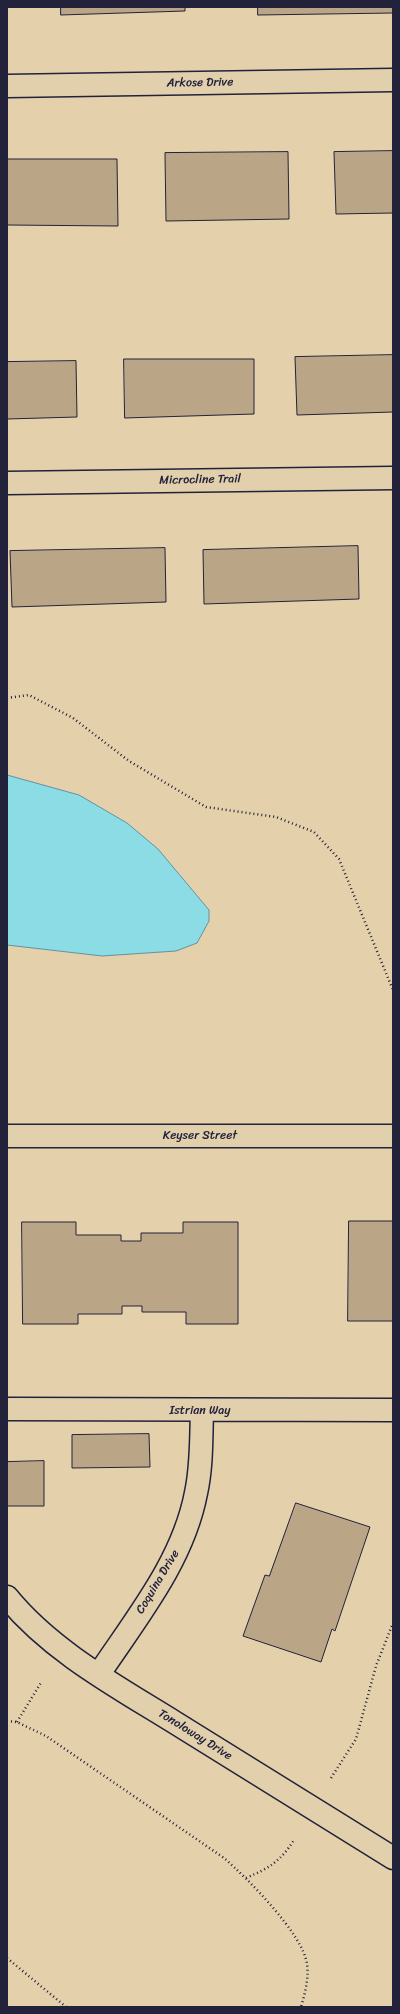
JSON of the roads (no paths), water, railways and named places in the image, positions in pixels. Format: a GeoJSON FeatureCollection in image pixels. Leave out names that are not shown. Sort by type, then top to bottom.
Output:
{"type":"FeatureCollection","features":[{"type":"Feature","properties":{"kind":"street","name":"Arkose Drive"},"geometry":{"type":"LineString","coordinates":[[7,86],[393,80]]}},
{"type":"Feature","properties":{"kind":"street","name":"Microcline Trail"},"geometry":{"type":"LineString","coordinates":[[7,483],[393,478]]}},
{"type":"Feature","properties":{"kind":"street","name":"Keyser Street"},"geometry":{"type":"LineString","coordinates":[[7,1136],[393,1136]]}},
{"type":"Feature","properties":{"kind":"street","name":"Istrian Way"},"geometry":{"type":"LineString","coordinates":[[7,1409],[202,1411],[393,1410]]}},
{"type":"Feature","properties":{"kind":"street","name":"Coquina Drive"},"geometry":{"type":"LineString","coordinates":[[99,1674],[163,1578],[177,1551],[188,1524],[196,1493],[200,1465],[202,1411]]}},
{"type":"Feature","properties":{"kind":"street","name":"Tonoloway Drive"},"geometry":{"type":"LineString","coordinates":[[7,1597],[34,1625],[63,1650],[393,1858]]}},
{"type":"Feature","properties":{"kind":"water"},"geometry":{"type":"Polygon","coordinates":[[[7,775],[79,795],[127,823],[158,849],[209,910],[209,921],[197,943],[176,951],[102,956],[7,945],[7,775]]]}}]}
